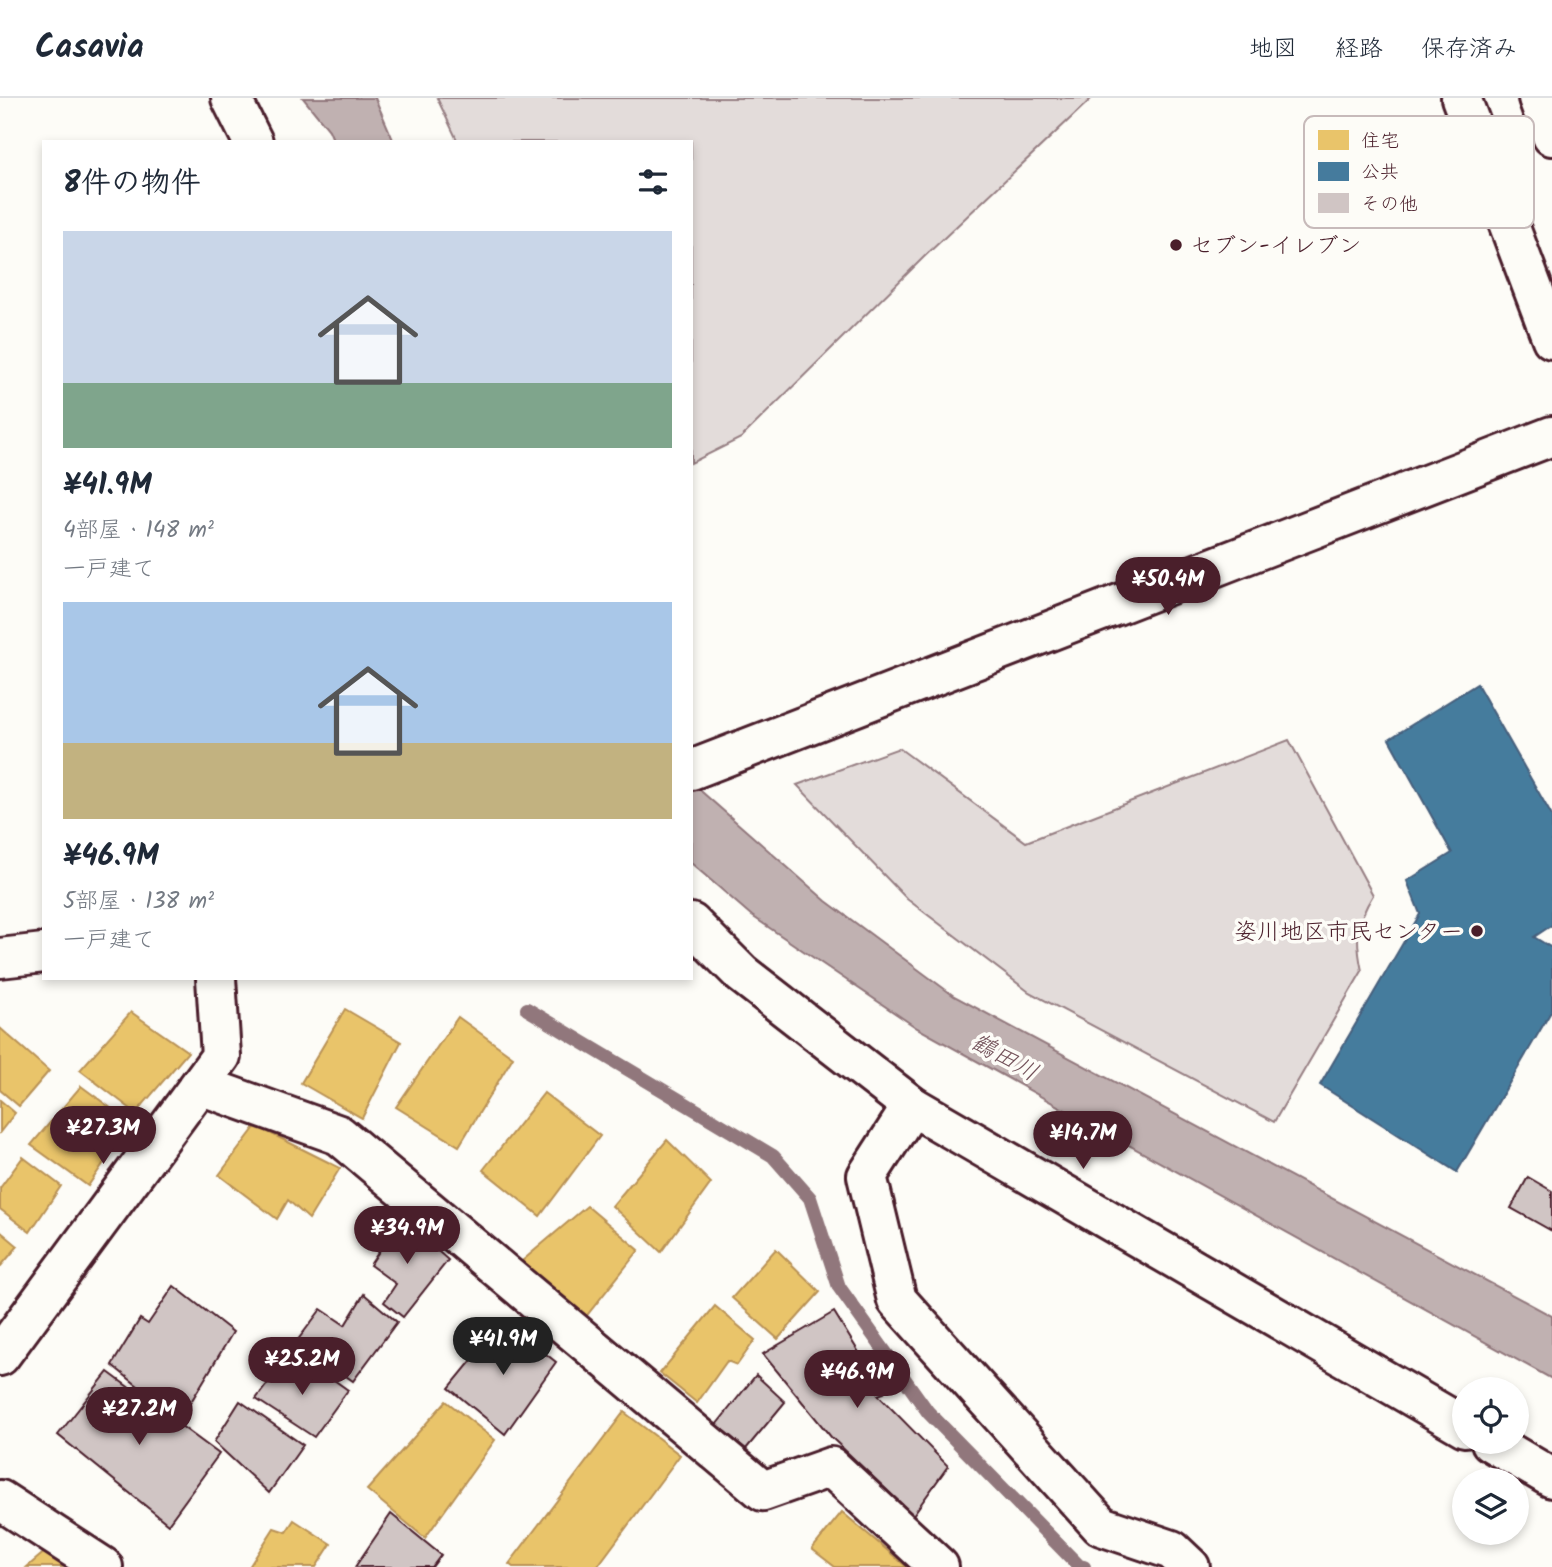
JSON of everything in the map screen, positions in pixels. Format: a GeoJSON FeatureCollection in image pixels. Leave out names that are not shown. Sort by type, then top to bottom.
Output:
{"type":"FeatureCollection","features":[{"type":"Feature","properties":{"kind":"street"},"geometry":{"type":"LineString","coordinates":[[231,98],[252,140]]}},
{"type":"Feature","properties":{"kind":"street"},"geometry":{"type":"LineString","coordinates":[[1461,98],[1468,116]]}},
{"type":"Feature","properties":{"kind":"street"},"geometry":{"type":"LineString","coordinates":[[1538,98],[1552,136]]}},
{"type":"Feature","properties":{"kind":"street"},"geometry":{"type":"LineString","coordinates":[[1510,228],[1552,339]]}},
{"type":"Feature","properties":{"kind":"street"},"geometry":{"type":"LineString","coordinates":[[693,770],[1552,436]]}},
{"type":"Feature","properties":{"kind":"street"},"geometry":{"type":"LineString","coordinates":[[693,925],[742,974],[912,1106],[1452,1419]]}},
{"type":"Feature","properties":{"kind":"street"},"geometry":{"type":"LineString","coordinates":[[0,958],[42,953]]}},
{"type":"Feature","properties":{"kind":"street"},"geometry":{"type":"LineString","coordinates":[[0,1356],[221,1056],[216,980]]}},
{"type":"Feature","properties":{"kind":"street"},"geometry":{"type":"LineString","coordinates":[[200,1084],[339,1135],[763,1491],[831,1467],[939,1567]]}},
{"type":"Feature","properties":{"kind":"street"},"geometry":{"type":"LineString","coordinates":[[912,1106],[867,1176],[897,1300],[1101,1525],[1172,1550],[1190,1567]]}},
{"type":"Feature","properties":{"kind":"street"},"geometry":{"type":"LineString","coordinates":[[1511,1454],[1552,1478]]}},
{"type":"Feature","properties":{"kind":"street"},"geometry":{"type":"LineString","coordinates":[[0,1500],[103,1567]]}},
{"type":"Feature","properties":{"kind":"shaded area"},"geometry":{"type":"Polygon","coordinates":[[[437,98],[1092,98],[924,257],[741,438],[693,462],[693,140],[457,140],[437,98]]]}},
{"type":"Feature","properties":{"kind":"shaded area"},"geometry":{"type":"Polygon","coordinates":[[[1289,740],[1373,895],[1358,931],[1362,971],[1274,1122],[1029,992],[907,899],[797,785],[899,748],[1026,842],[1289,740]]]}},
{"type":"Feature","properties":{"kind":"water"},"geometry":{"type":"Polygon","coordinates":[[[303,98],[375,98],[393,140],[333,140],[329,130],[303,98]]]}},
{"type":"Feature","properties":{"kind":"water","name":"鶴田川"},"geometry":{"type":"Polygon","coordinates":[[[693,779],[702,792],[826,901],[954,996],[1552,1316],[1552,1379],[917,1028],[752,916],[693,865],[693,779]]]}},
{"type":"Feature","properties":{"kind":"building: 住宅"},"geometry":{"type":"Polygon","coordinates":[[[345,1009],[401,1042],[362,1118],[301,1083],[345,1009]]]}},
{"type":"Feature","properties":{"kind":"building: 住宅"},"geometry":{"type":"Polygon","coordinates":[[[131,1012],[188,1052],[136,1113],[80,1070],[131,1012]]]}},
{"type":"Feature","properties":{"kind":"building: 住宅"},"geometry":{"type":"Polygon","coordinates":[[[458,1017],[513,1057],[459,1146],[396,1107],[458,1017]]]}},
{"type":"Feature","properties":{"kind":"building: 住宅"},"geometry":{"type":"Polygon","coordinates":[[[0,1028],[49,1071],[19,1106],[0,1090],[0,1028]]]}},
{"type":"Feature","properties":{"kind":"building: 住宅"},"geometry":{"type":"Polygon","coordinates":[[[81,1086],[131,1123],[88,1186],[31,1145],[81,1086]]]}},
{"type":"Feature","properties":{"kind":"building: 住宅"},"geometry":{"type":"Polygon","coordinates":[[[544,1093],[600,1136],[540,1216],[483,1170],[544,1093]]]}},
{"type":"Feature","properties":{"kind":"building: 住宅"},"geometry":{"type":"Polygon","coordinates":[[[0,1100],[15,1113],[0,1132],[0,1100]]]}},
{"type":"Feature","properties":{"kind":"building: 住宅"},"geometry":{"type":"Polygon","coordinates":[[[256,1126],[340,1168],[309,1219],[288,1200],[277,1219],[219,1175],[256,1126]]]}},
{"type":"Feature","properties":{"kind":"building: 住宅"},"geometry":{"type":"Polygon","coordinates":[[[667,1140],[711,1183],[661,1252],[612,1206],[667,1140]]]}},
{"type":"Feature","properties":{"kind":"building: 住宅"},"geometry":{"type":"Polygon","coordinates":[[[23,1157],[61,1186],[30,1232],[0,1209],[0,1188],[23,1157]]]}},
{"type":"Feature","properties":{"kind":"building: 住宅"},"geometry":{"type":"Polygon","coordinates":[[[587,1206],[639,1250],[584,1319],[522,1261],[587,1206]]]}},
{"type":"Feature","properties":{"kind":"building: 住宅"},"geometry":{"type":"Polygon","coordinates":[[[0,1231],[18,1246],[0,1267],[0,1231]]]}},
{"type":"Feature","properties":{"kind":"building: 住宅"},"geometry":{"type":"Polygon","coordinates":[[[776,1249],[820,1292],[778,1339],[732,1298],[776,1249]]]}},
{"type":"Feature","properties":{"kind":"building: 住宅"},"geometry":{"type":"Polygon","coordinates":[[[715,1306],[755,1340],[737,1365],[727,1361],[697,1403],[660,1373],[715,1306]]]}},
{"type":"Feature","properties":{"kind":"building: 住宅"},"geometry":{"type":"Polygon","coordinates":[[[446,1401],[495,1440],[425,1538],[367,1490],[446,1401]]]}},
{"type":"Feature","properties":{"kind":"building: 住宅"},"geometry":{"type":"Polygon","coordinates":[[[624,1412],[680,1455],[597,1567],[513,1567],[509,1564],[624,1412]]]}},
{"type":"Feature","properties":{"kind":"building: 住宅"},"geometry":{"type":"Polygon","coordinates":[[[842,1512],[907,1567],[835,1567],[812,1549],[842,1512]]]}},
{"type":"Feature","properties":{"kind":"building: 住宅"},"geometry":{"type":"Polygon","coordinates":[[[294,1520],[331,1544],[316,1567],[249,1567],[274,1528],[286,1532],[294,1520]]]}},
{"type":"Feature","properties":{"kind":"building: 住宅"},"geometry":{"type":"Polygon","coordinates":[[[54,1544],[85,1567],[27,1567],[54,1544]]]}},
{"type":"Feature","properties":{"kind":"building: 公共","name":"姿川地区市民センター"},"geometry":{"type":"Polygon","coordinates":[[[1477,684],[1552,816],[1552,925],[1534,937],[1552,948],[1552,1010],[1457,1172],[1320,1085],[1420,914],[1407,881],[1452,853],[1389,739],[1477,684]]]}},
{"type":"Feature","properties":{"kind":"building: その他"},"geometry":{"type":"Polygon","coordinates":[[[1528,1177],[1552,1191],[1552,1231],[1511,1208],[1528,1177]]]}},
{"type":"Feature","properties":{"kind":"building: その他"},"geometry":{"type":"Polygon","coordinates":[[[401,1218],[448,1260],[403,1317],[384,1302],[396,1284],[370,1265],[401,1218]]]}},
{"type":"Feature","properties":{"kind":"building: その他"},"geometry":{"type":"Polygon","coordinates":[[[174,1286],[233,1332],[180,1420],[112,1365],[140,1319],[148,1324],[174,1286]]]}},
{"type":"Feature","properties":{"kind":"building: その他"},"geometry":{"type":"Polygon","coordinates":[[[364,1294],[397,1322],[353,1381],[297,1341],[321,1309],[345,1325],[364,1294]]]}},
{"type":"Feature","properties":{"kind":"building: その他"},"geometry":{"type":"Polygon","coordinates":[[[834,1312],[884,1393],[878,1395],[948,1466],[913,1515],[831,1437],[763,1354],[834,1312]]]}},
{"type":"Feature","properties":{"kind":"building: その他"},"geometry":{"type":"Polygon","coordinates":[[[504,1321],[556,1362],[505,1434],[449,1388],[504,1321]]]}},
{"type":"Feature","properties":{"kind":"building: その他"},"geometry":{"type":"Polygon","coordinates":[[[285,1360],[315,1381],[320,1370],[348,1390],[314,1437],[256,1399],[285,1360]]]}},
{"type":"Feature","properties":{"kind":"building: その他"},"geometry":{"type":"Polygon","coordinates":[[[108,1372],[219,1454],[168,1524],[58,1435],[108,1372]]]}},
{"type":"Feature","properties":{"kind":"building: その他"},"geometry":{"type":"Polygon","coordinates":[[[756,1375],[785,1402],[746,1449],[716,1425],[756,1375]]]}},
{"type":"Feature","properties":{"kind":"building: その他"},"geometry":{"type":"Polygon","coordinates":[[[240,1401],[303,1445],[269,1493],[214,1442],[240,1401]]]}},
{"type":"Feature","properties":{"kind":"building: その他"},"geometry":{"type":"Polygon","coordinates":[[[391,1514],[441,1555],[432,1567],[355,1567],[391,1514]]]}},
{"type":"Feature","properties":{"kind":"waterway"},"geometry":{"type":"LineString","coordinates":[[527,1009],[773,1156],[810,1198],[839,1287],[928,1412],[1079,1566],[1084,1567]]}},
{"type":"Feature","properties":{"kind":"place","name":"セブン-イレブン"},"geometry":{"type":"Point","coordinates":[1176,245]}},
{"type":"Feature","properties":{"kind":"place","name":"姿川地区市民センター"},"geometry":{"type":"Point","coordinates":[1477,931]}}]}
